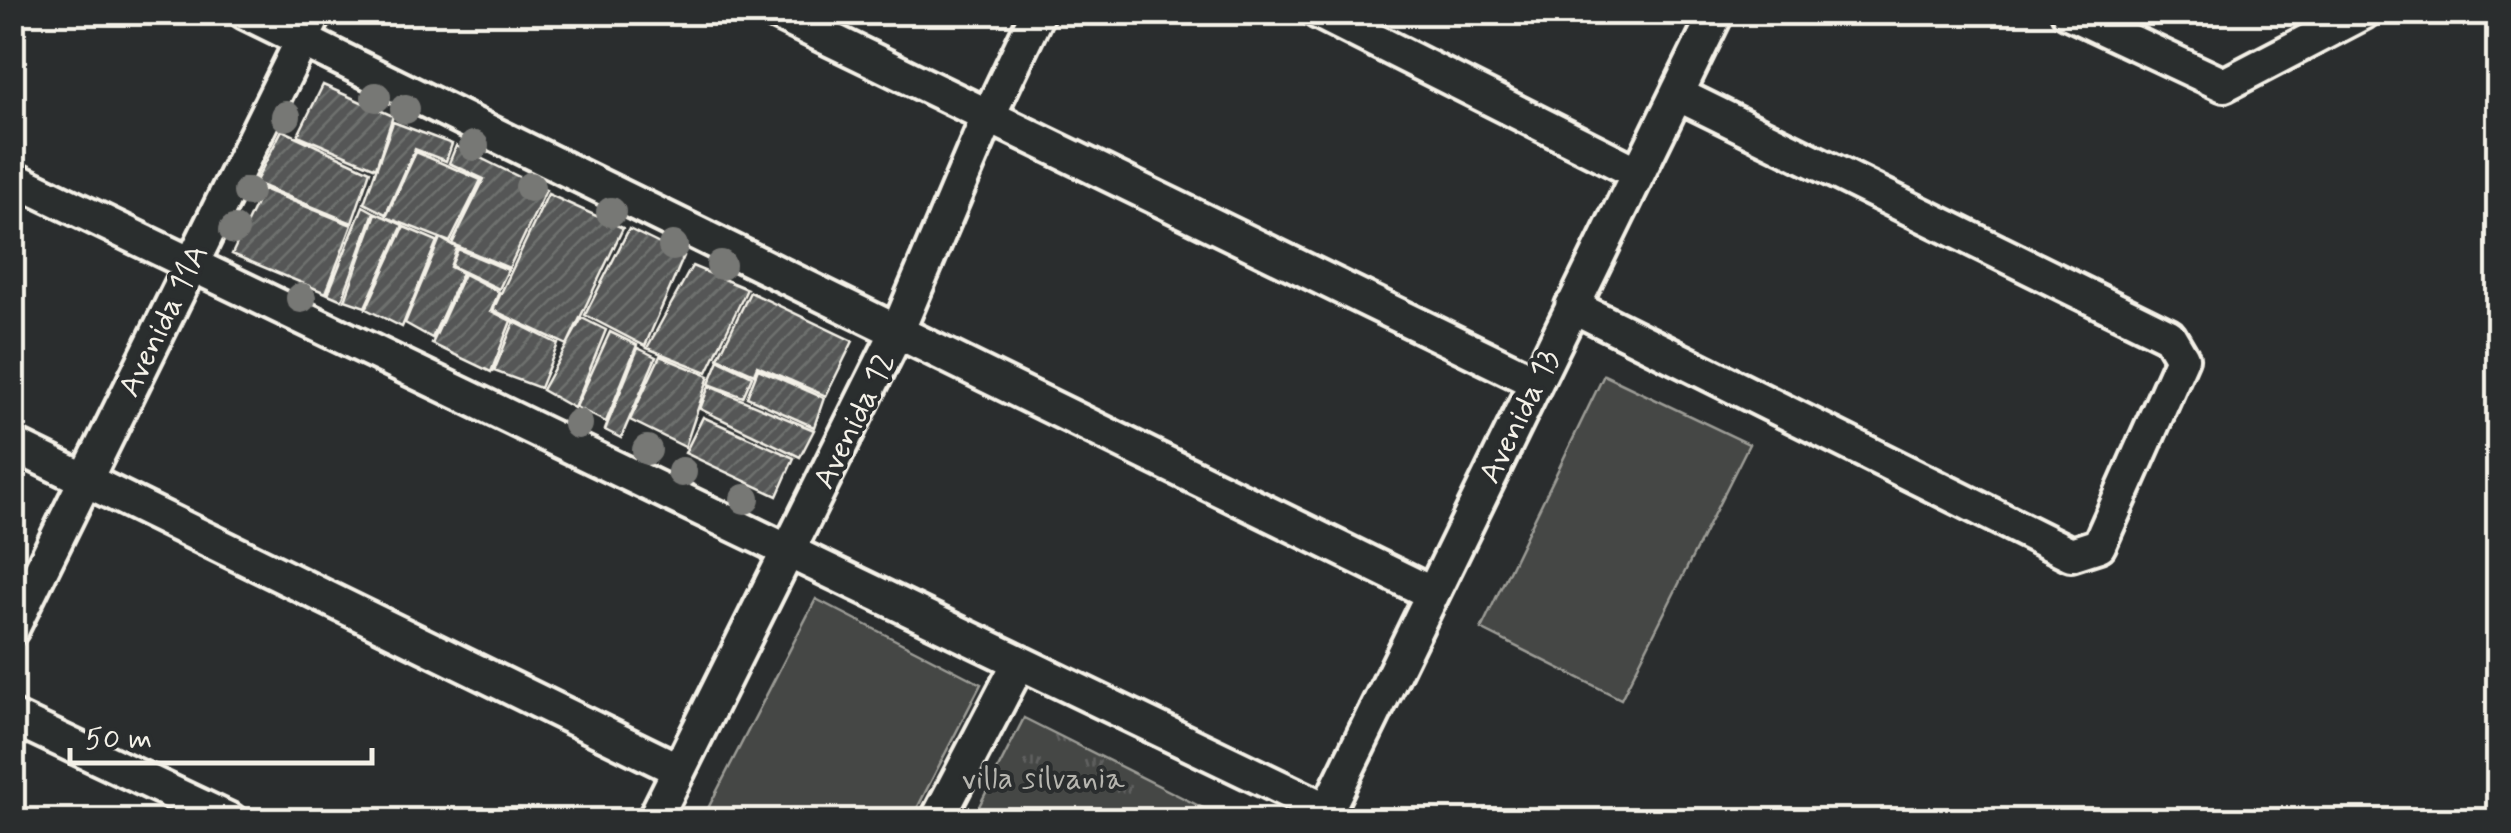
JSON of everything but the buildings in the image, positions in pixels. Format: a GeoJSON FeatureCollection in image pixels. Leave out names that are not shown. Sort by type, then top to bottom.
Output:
{"type":"FeatureCollection","features":[{"type":"Feature","properties":{"kind":"street"},"geometry":{"type":"LineString","coordinates":[[244,12],[309,27],[897,332],[1431,593]]}},
{"type":"Feature","properties":{"kind":"street"},"geometry":{"type":"LineString","coordinates":[[774,12],[1536,382]]}},
{"type":"Feature","properties":{"kind":"street","name":"Avenida 12"},"geometry":{"type":"LineString","coordinates":[[654,820],[897,332],[988,117],[1038,12]]}},
{"type":"Feature","properties":{"kind":"street"},"geometry":{"type":"LineString","coordinates":[[1318,12],[1638,173]]}},
{"type":"Feature","properties":{"kind":"street","name":"Avenida 13"},"geometry":{"type":"LineString","coordinates":[[1324,815],[1717,12]]}},
{"type":"Feature","properties":{"kind":"street"},"geometry":{"type":"LineString","coordinates":[[2068,12],[2224,85],[2364,12]]}},
{"type":"Feature","properties":{"kind":"street","name":"Avenida 11A"},"geometry":{"type":"LineString","coordinates":[[12,630],[309,27]]}},
{"type":"Feature","properties":{"kind":"street"},"geometry":{"type":"LineString","coordinates":[[1572,306],[2071,554],[2099,545],[2182,358],[2169,336],[1677,94]]}},
{"type":"Feature","properties":{"kind":"street"},"geometry":{"type":"LineString","coordinates":[[12,178],[1019,662],[1324,815]]}},
{"type":"Feature","properties":{"kind":"street"},"geometry":{"type":"LineString","coordinates":[[12,444],[679,770]]}},
{"type":"Feature","properties":{"kind":"street"},"geometry":{"type":"LineString","coordinates":[[937,820],[1019,662]]}},
{"type":"Feature","properties":{"kind":"street"},"geometry":{"type":"LineString","coordinates":[[12,717],[230,820]]}},
{"type":"Feature","properties":{"kind":"green space"},"geometry":{"type":"Polygon","coordinates":[[[1604,375],[1749,444],[1621,699],[1481,629],[1604,375]]]}},
{"type":"Feature","properties":{"kind":"green space"},"geometry":{"type":"Polygon","coordinates":[[[816,599],[981,684],[911,820],[702,820],[816,599]]]}},
{"type":"Feature","properties":{"kind":"green space","name":"villa silvania"},"geometry":{"type":"Polygon","coordinates":[[[1024,718],[1227,820],[972,820],[1024,718]]]}}]}
